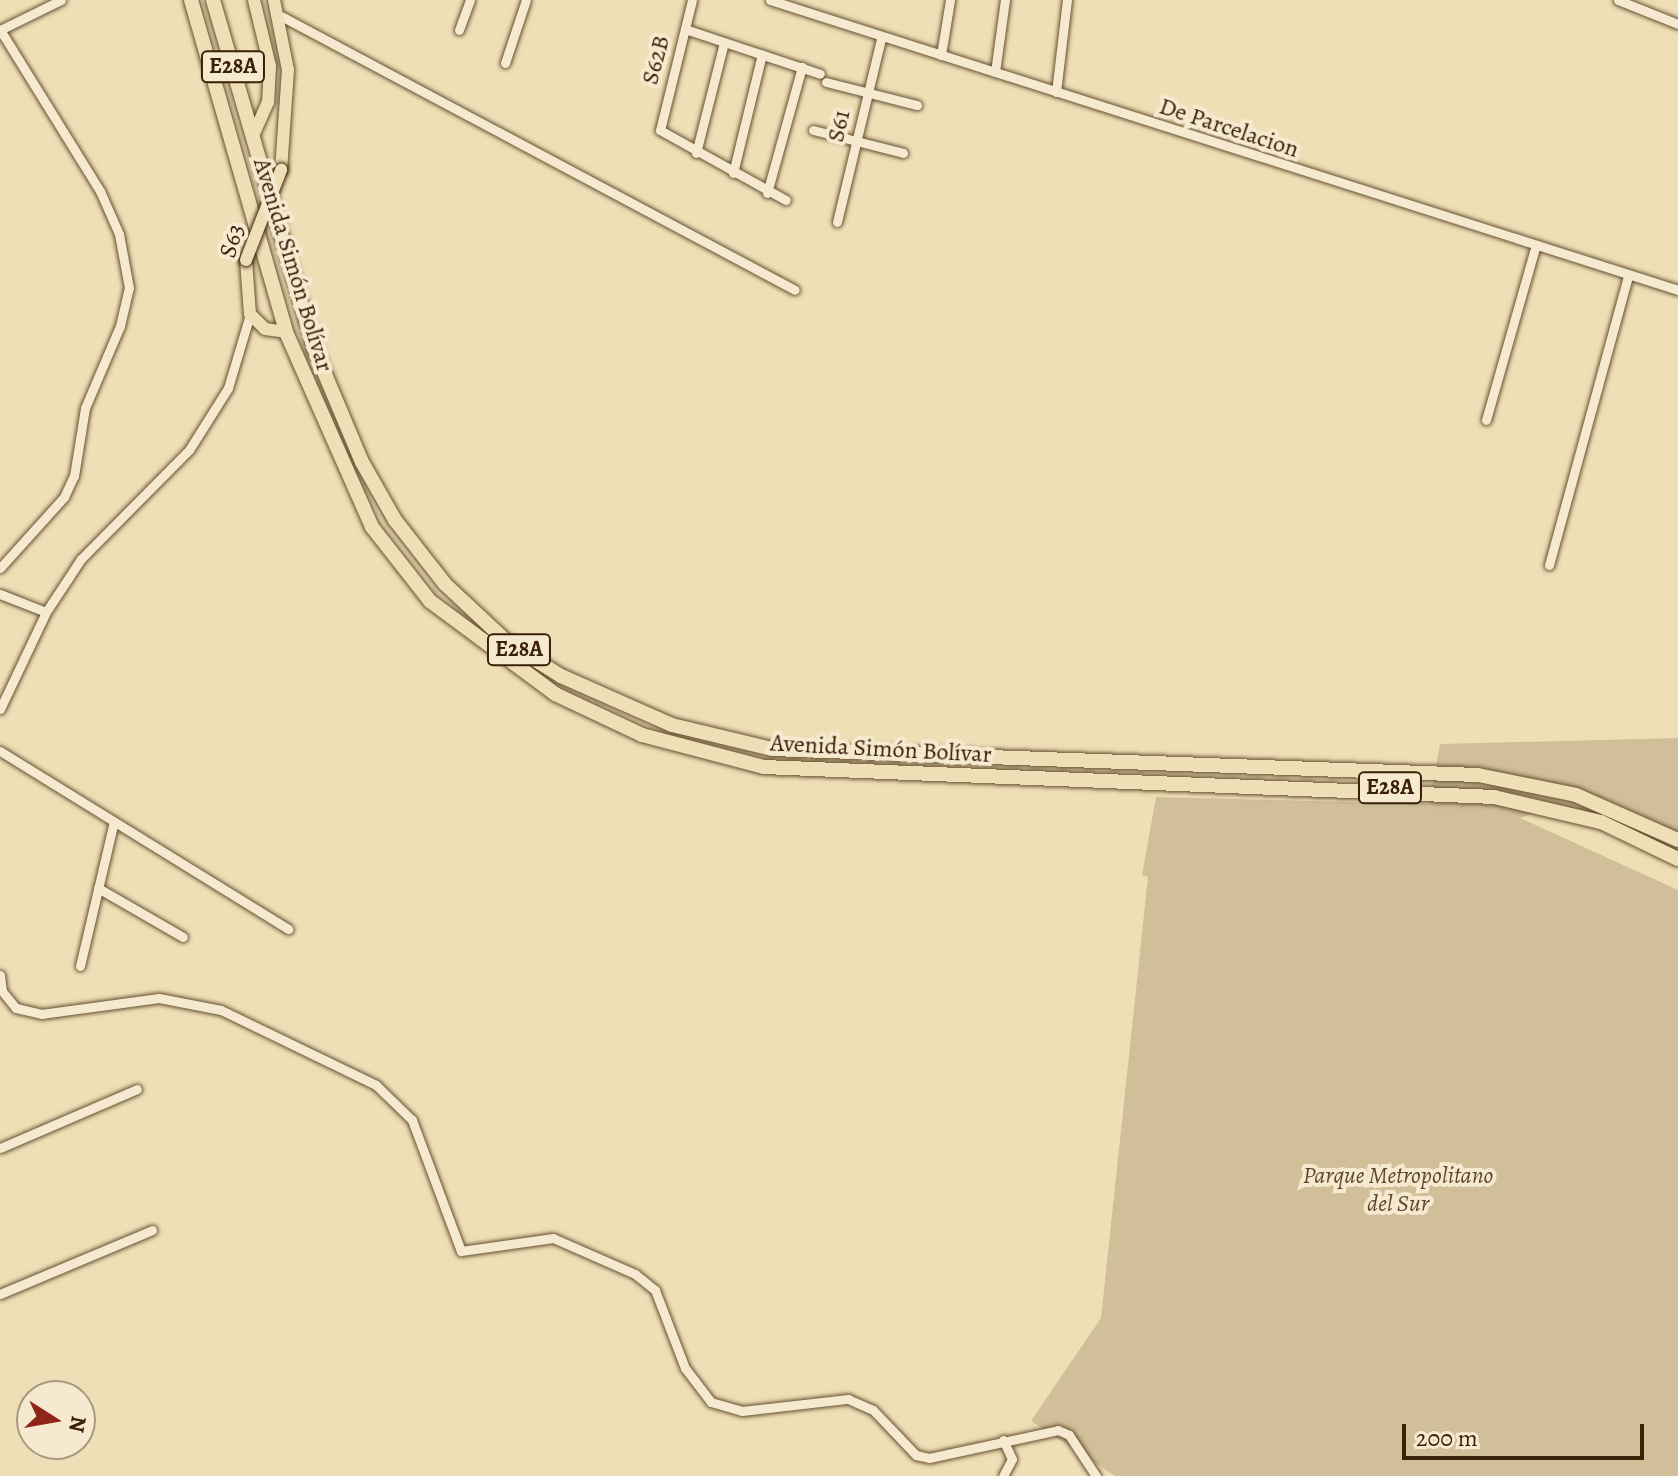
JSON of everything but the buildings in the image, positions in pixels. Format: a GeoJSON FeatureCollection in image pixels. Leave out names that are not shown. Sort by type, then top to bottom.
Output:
{"type":"FeatureCollection","features":[{"type":"Feature","properties":{"kind":"highway","name":"Avenida Simón Bolívar"},"geometry":{"type":"LineString","coordinates":[[191,0],[286,332],[372,527],[430,601],[555,694],[642,735],[764,767],[1494,797],[1601,822],[1678,859]]}},
{"type":"Feature","properties":{"kind":"highway","name":"Avenida Simón Bolívar"},"geometry":{"type":"LineString","coordinates":[[213,0],[314,348],[362,462],[395,520],[445,584],[507,642],[610,701],[723,740],[772,749],[1491,776],[1576,795],[1678,840]]}},
{"type":"Feature","properties":{"kind":"highway"},"geometry":{"type":"LineString","coordinates":[[1090,780],[1092,763]]}},
{"type":"Feature","properties":{"kind":"main road"},"geometry":{"type":"LineString","coordinates":[[254,0],[270,66],[268,102],[254,134]]}},
{"type":"Feature","properties":{"kind":"main road","name":"S63"},"geometry":{"type":"LineString","coordinates":[[250,314],[246,260],[281,170],[289,109],[281,16],[274,0]]}},
{"type":"Feature","properties":{"kind":"main road"},"geometry":{"type":"LineString","coordinates":[[250,314],[265,329],[286,332]]}},
{"type":"Feature","properties":{"kind":"street"},"geometry":{"type":"LineString","coordinates":[[0,568],[64,497],[74,476],[85,408],[120,326],[129,288],[119,234],[100,191],[0,30],[61,0]]}},
{"type":"Feature","properties":{"kind":"street"},"geometry":{"type":"LineString","coordinates":[[459,30],[470,0]]}},
{"type":"Feature","properties":{"kind":"street"},"geometry":{"type":"LineString","coordinates":[[505,63],[526,0]]}},
{"type":"Feature","properties":{"kind":"street","name":"S62B"},"geometry":{"type":"LineString","coordinates":[[692,0],[660,130],[696,153]]}},
{"type":"Feature","properties":{"kind":"street","name":"De Parcelacion"},"geometry":{"type":"LineString","coordinates":[[770,0],[803,5],[881,39],[995,72],[1678,290]]}},
{"type":"Feature","properties":{"kind":"street"},"geometry":{"type":"LineString","coordinates":[[941,55],[950,0]]}},
{"type":"Feature","properties":{"kind":"street"},"geometry":{"type":"LineString","coordinates":[[995,72],[1005,0]]}},
{"type":"Feature","properties":{"kind":"street"},"geometry":{"type":"LineString","coordinates":[[1056,92],[1067,0]]}},
{"type":"Feature","properties":{"kind":"street"},"geometry":{"type":"LineString","coordinates":[[1618,0],[1678,24]]}},
{"type":"Feature","properties":{"kind":"street"},"geometry":{"type":"LineString","coordinates":[[281,16],[795,290]]}},
{"type":"Feature","properties":{"kind":"street"},"geometry":{"type":"LineString","coordinates":[[685,29],[802,67],[823,78],[868,93],[917,105]]}},
{"type":"Feature","properties":{"kind":"street","name":"S61"},"geometry":{"type":"LineString","coordinates":[[837,222],[881,39]]}},
{"type":"Feature","properties":{"kind":"street"},"geometry":{"type":"LineString","coordinates":[[724,42],[696,153],[767,193],[786,200]]}},
{"type":"Feature","properties":{"kind":"street"},"geometry":{"type":"LineString","coordinates":[[733,173],[762,54]]}},
{"type":"Feature","properties":{"kind":"street"},"geometry":{"type":"LineString","coordinates":[[767,193],[802,67]]}},
{"type":"Feature","properties":{"kind":"street"},"geometry":{"type":"LineString","coordinates":[[813,130],[903,153]]}},
{"type":"Feature","properties":{"kind":"street"},"geometry":{"type":"LineString","coordinates":[[1486,420],[1536,245]]}},
{"type":"Feature","properties":{"kind":"street"},"geometry":{"type":"LineString","coordinates":[[1549,565],[1628,276]]}},
{"type":"Feature","properties":{"kind":"street"},"geometry":{"type":"LineString","coordinates":[[0,709],[46,612],[81,559],[189,450],[228,388],[250,314]]}},
{"type":"Feature","properties":{"kind":"street"},"geometry":{"type":"LineString","coordinates":[[0,594],[46,612]]}},
{"type":"Feature","properties":{"kind":"street"},"geometry":{"type":"LineString","coordinates":[[0,751],[113,825],[288,929]]}},
{"type":"Feature","properties":{"kind":"street"},"geometry":{"type":"LineString","coordinates":[[80,966],[113,825]]}},
{"type":"Feature","properties":{"kind":"street"},"geometry":{"type":"LineString","coordinates":[[98,888],[183,937]]}},
{"type":"Feature","properties":{"kind":"street"},"geometry":{"type":"LineString","coordinates":[[0,975],[2,991],[16,1008],[41,1014],[159,998],[221,1010],[376,1085],[412,1120],[453,1242],[461,1251],[553,1238],[635,1274],[655,1290],[685,1368],[711,1402],[742,1411],[848,1399],[873,1410],[916,1455],[929,1458],[1058,1430],[1069,1435],[1096,1476]]}},
{"type":"Feature","properties":{"kind":"street"},"geometry":{"type":"LineString","coordinates":[[0,1148],[137,1089]]}},
{"type":"Feature","properties":{"kind":"street"},"geometry":{"type":"LineString","coordinates":[[0,1294],[152,1230]]}},
{"type":"Feature","properties":{"kind":"street"},"geometry":{"type":"LineString","coordinates":[[1003,1440],[1012,1459],[1003,1476]]}},
{"type":"Feature","properties":{"kind":"green space","name":"Parque Metropolitano del Sur"},"geometry":{"type":"Polygon","coordinates":[[[1678,738],[1678,857],[1633,826],[1545,809],[1520,818],[1678,890],[1678,1476],[1115,1476],[1031,1421],[1101,1318],[1148,877],[1142,875],[1156,797],[1429,804],[1440,744],[1678,738]]]}}]}
